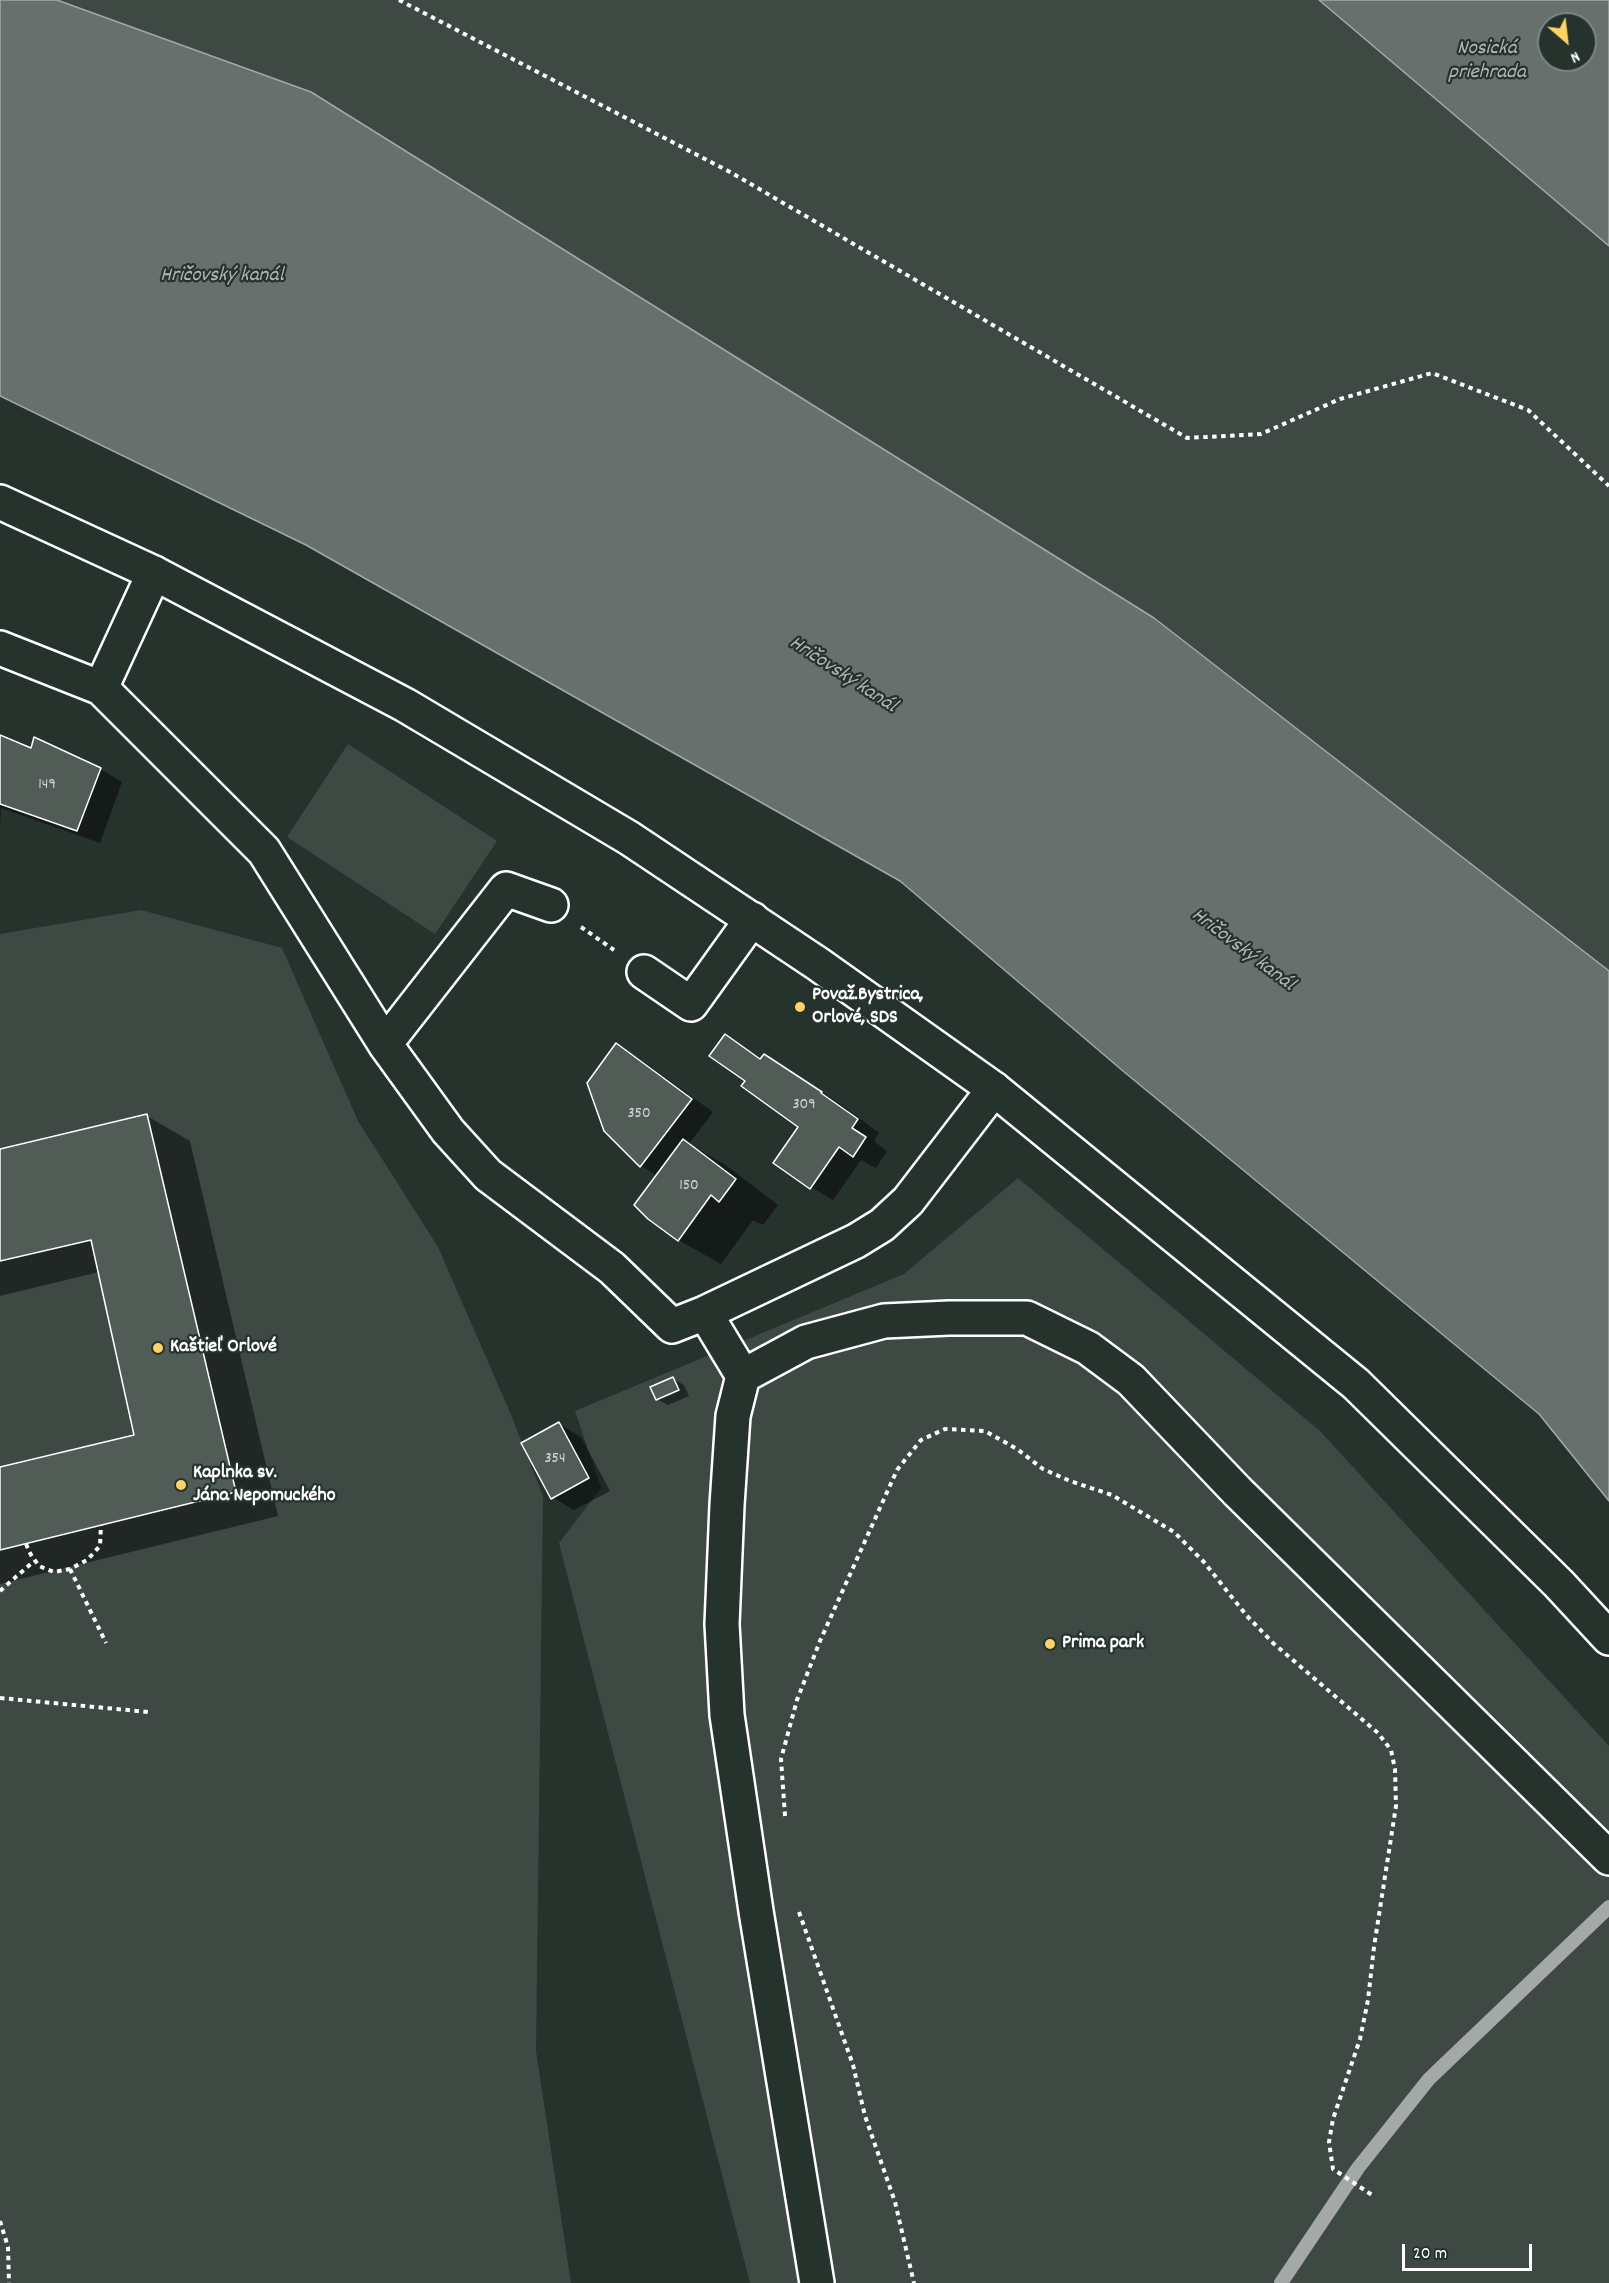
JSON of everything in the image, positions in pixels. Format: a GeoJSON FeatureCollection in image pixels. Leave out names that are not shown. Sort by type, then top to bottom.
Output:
{"type":"FeatureCollection","features":[{"type":"Feature","properties":{"kind":"main road"},"geometry":{"type":"LineString","coordinates":[[0,502],[154,573],[405,705],[629,838],[752,919],[994,1089],[1356,1384],[1559,1584],[1609,1638]]}},
{"type":"Feature","properties":{"kind":"main road"},"geometry":{"type":"LineString","coordinates":[[101,688],[154,573]]}},
{"type":"Feature","properties":{"kind":"main road"},"geometry":{"type":"LineString","coordinates":[[0,648],[101,688],[264,851],[385,1044],[448,1131],[488,1175],[612,1268],[672,1326],[705,1313],[856,1241],[882,1226],[908,1200],[994,1089]]}},
{"type":"Feature","properties":{"kind":"main road"},"geometry":{"type":"LineString","coordinates":[[385,1044],[506,889],[551,905]]}},
{"type":"Feature","properties":{"kind":"main road"},"geometry":{"type":"LineString","coordinates":[[644,972],[691,1004],[752,919]]}},
{"type":"Feature","properties":{"kind":"main road"},"geometry":{"type":"LineString","coordinates":[[705,1313],[743,1376],[733,1416],[727,1505],[722,1624],[727,1715],[817,2283]]}},
{"type":"Feature","properties":{"kind":"main road"},"geometry":{"type":"LineString","coordinates":[[743,1376],[806,1342],[884,1321],[1027,1318],[1088,1348],[1131,1380],[1237,1491],[1609,1858]]}},
{"type":"Feature","properties":{"kind":"path"},"geometry":{"type":"LineString","coordinates":[[399,0],[730,172],[1187,438],[1261,434],[1340,399],[1432,373],[1528,410],[1609,486]]}},
{"type":"Feature","properties":{"kind":"path"},"geometry":{"type":"LineString","coordinates":[[551,905],[644,972]]}},
{"type":"Feature","properties":{"kind":"path"},"geometry":{"type":"LineString","coordinates":[[785,1827],[782,1759],[796,1700],[897,1470],[921,1440],[945,1429],[985,1431],[1017,1449],[1043,1469],[1070,1482],[1112,1495],[1173,1532],[1203,1562],[1247,1616],[1273,1643],[1378,1733],[1391,1750],[1395,1769],[1396,1806],[1368,2000],[1360,2039],[1333,2119],[1329,2142],[1333,2169],[1372,2195]]}},
{"type":"Feature","properties":{"kind":"path"},"geometry":{"type":"LineString","coordinates":[[26,1544],[39,1566],[54,1572],[70,1569],[87,1560],[100,1546],[101,1525]]}},
{"type":"Feature","properties":{"kind":"path"},"geometry":{"type":"LineString","coordinates":[[0,1591],[34,1561]]}},
{"type":"Feature","properties":{"kind":"path"},"geometry":{"type":"LineString","coordinates":[[70,1569],[106,1643]]}},
{"type":"Feature","properties":{"kind":"path"},"geometry":{"type":"LineString","coordinates":[[0,1698],[148,1712]]}},
{"type":"Feature","properties":{"kind":"path"},"geometry":{"type":"LineString","coordinates":[[797,1908],[853,2064],[865,2116],[896,2202],[914,2283]]}},
{"type":"Feature","properties":{"kind":"path"},"geometry":{"type":"LineString","coordinates":[[0,2221],[8,2247],[9,2283]]}},
{"type":"Feature","properties":{"kind":"shaded area"},"geometry":{"type":"Polygon","coordinates":[[[57,0],[1319,0],[1609,246],[1609,971],[1154,618],[311,92],[57,0]]]}},
{"type":"Feature","properties":{"kind":"shaded area"},"geometry":{"type":"Polygon","coordinates":[[[348,744],[497,841],[435,934],[287,837],[348,744]]]}},
{"type":"Feature","properties":{"kind":"shaded area"},"geometry":{"type":"Polygon","coordinates":[[[141,910],[282,948],[358,1121],[438,1247],[509,1410],[543,1496],[536,2051],[571,2283],[0,2283],[0,934],[141,910]]]}},
{"type":"Feature","properties":{"kind":"shaded area","name":"Prima park"},"geometry":{"type":"Polygon","coordinates":[[[1018,1178],[1320,1431],[1609,1746],[1609,2283],[750,2283],[559,1543],[601,1488],[575,1411],[904,1274],[1018,1178]]]}},
{"type":"Feature","properties":{"kind":"water","name":"Hričovský kanál"},"geometry":{"type":"Polygon","coordinates":[[[0,0],[57,0],[311,92],[1154,618],[1609,971],[1609,1501],[1539,1414],[1123,1071],[900,881],[306,545],[0,396],[0,0]]]}},
{"type":"Feature","properties":{"kind":"water","name":"Nosická priehrada"},"geometry":{"type":"Polygon","coordinates":[[[1319,0],[1609,0],[1609,246],[1319,0]]]}},
{"type":"Feature","properties":{"kind":"building"},"geometry":{"type":"Polygon","coordinates":[[[0,735],[31,748],[34,737],[101,768],[77,831],[0,804],[0,735]]]}},
{"type":"Feature","properties":{"kind":"building"},"geometry":{"type":"Polygon","coordinates":[[[725,1034],[760,1059],[764,1054],[858,1119],[852,1128],[866,1137],[853,1157],[839,1147],[810,1189],[773,1163],[798,1127],[741,1086],[745,1081],[709,1056],[725,1034]]]}},
{"type":"Feature","properties":{"kind":"building"},"geometry":{"type":"Polygon","coordinates":[[[616,1043],[692,1099],[640,1167],[604,1131],[587,1083],[616,1043]]]}},
{"type":"Feature","properties":{"kind":"building","name":"Kaštieľ Orlové"},"geometry":{"type":"Polygon","coordinates":[[[147,1114],[236,1492],[0,1550],[0,1467],[134,1435],[91,1240],[0,1261],[0,1149],[147,1114]]]}},
{"type":"Feature","properties":{"kind":"building"},"geometry":{"type":"Polygon","coordinates":[[[683,1139],[736,1179],[719,1202],[711,1195],[678,1241],[648,1219],[634,1205],[683,1139]]]}},
{"type":"Feature","properties":{"kind":"building"},"geometry":{"type":"Polygon","coordinates":[[[673,1377],[679,1390],[656,1400],[650,1387],[673,1377]]]}},
{"type":"Feature","properties":{"kind":"building"},"geometry":{"type":"Polygon","coordinates":[[[559,1422],[589,1478],[551,1499],[521,1443],[559,1422]]]}},
{"type":"Feature","properties":{"kind":"waterway"},"geometry":{"type":"LineString","coordinates":[[1281,2283],[1358,2168],[1429,2079],[1609,1907]]}},
{"type":"Feature","properties":{"kind":"place","name":"Považ.Bystrica, Orlové, SDS"},"geometry":{"type":"Point","coordinates":[800,1007]}},
{"type":"Feature","properties":{"kind":"place","name":"Kaštieľ Orlové"},"geometry":{"type":"Point","coordinates":[158,1348]}},
{"type":"Feature","properties":{"kind":"place","name":"Kaplnka sv. Jána Nepomuckého"},"geometry":{"type":"Point","coordinates":[181,1485]}},
{"type":"Feature","properties":{"kind":"place","name":"Prima park"},"geometry":{"type":"Point","coordinates":[1050,1644]}}]}
